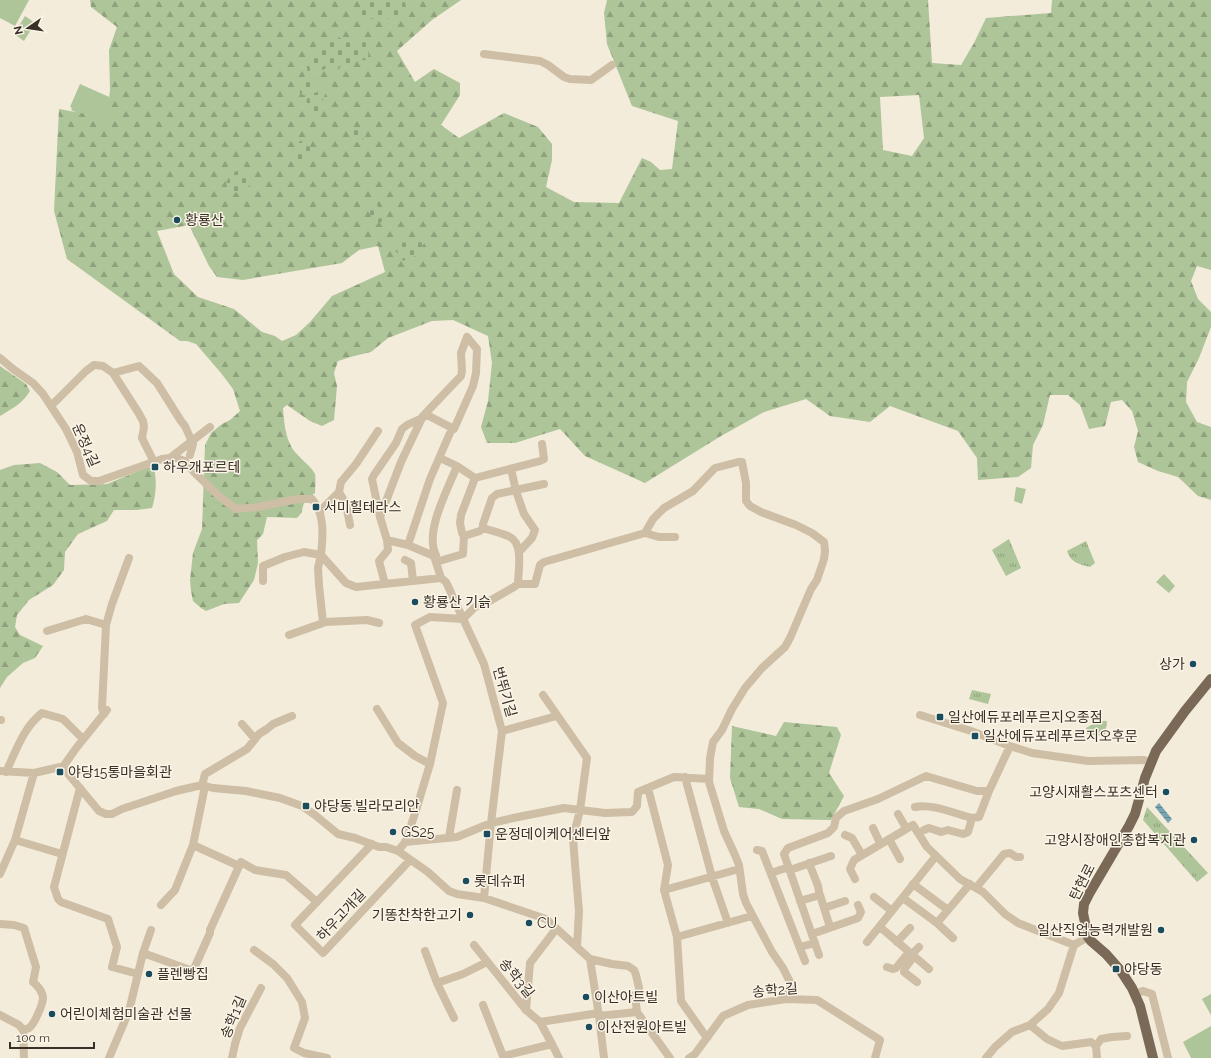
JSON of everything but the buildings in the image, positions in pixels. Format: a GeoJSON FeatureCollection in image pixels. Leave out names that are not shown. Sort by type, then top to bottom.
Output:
{"type":"FeatureCollection","features":[{"type":"Feature","properties":{"kind":"main road","name":"탄현로"},"geometry":{"type":"LineString","coordinates":[[1088,937],[1082,913],[1084,904],[1135,814],[1151,762],[1162,741],[1211,679]]}},
{"type":"Feature","properties":{"kind":"main road"},"geometry":{"type":"LineString","coordinates":[[1088,937],[1122,971],[1135,994],[1140,1006],[1153,1058]]}},
{"type":"Feature","properties":{"kind":"street"},"geometry":{"type":"LineString","coordinates":[[484,54],[540,61],[548,64],[564,77],[570,79],[591,80],[612,65]]}},
{"type":"Feature","properties":{"kind":"street"},"geometry":{"type":"LineString","coordinates":[[380,517],[401,462],[422,418],[460,376],[462,371],[461,353],[467,337],[477,349],[476,373],[473,386],[454,429],[427,415],[422,418],[407,425],[402,429],[396,443],[372,479],[380,517],[387,540],[388,550],[379,561],[385,584]]}},
{"type":"Feature","properties":{"kind":"street","name":"운정4길"},"geometry":{"type":"LineString","coordinates":[[0,358],[33,383],[66,429],[76,452],[83,475],[91,481],[99,481],[170,458],[210,427]]}},
{"type":"Feature","properties":{"kind":"street"},"geometry":{"type":"LineString","coordinates":[[50,406],[86,371],[94,365],[103,366],[113,373],[143,421],[144,427],[142,438],[154,462]]}},
{"type":"Feature","properties":{"kind":"street"},"geometry":{"type":"LineString","coordinates":[[113,373],[139,366],[157,383],[185,426],[192,441],[193,444],[190,456]]}},
{"type":"Feature","properties":{"kind":"street"},"geometry":{"type":"LineString","coordinates":[[320,510],[339,492],[341,482],[356,464],[378,431]]}},
{"type":"Feature","properties":{"kind":"street"},"geometry":{"type":"LineString","coordinates":[[408,545],[430,479],[450,433]]}},
{"type":"Feature","properties":{"kind":"street"},"geometry":{"type":"LineString","coordinates":[[440,458],[457,466],[475,478],[544,459],[542,444]]}},
{"type":"Feature","properties":{"kind":"street"},"geometry":{"type":"LineString","coordinates":[[170,458],[185,461],[194,472],[220,497],[236,509],[258,507],[298,499],[312,499],[317,504],[322,519],[321,555],[318,568],[324,623]]}},
{"type":"Feature","properties":{"kind":"street"},"geometry":{"type":"LineString","coordinates":[[646,533],[653,519],[664,508],[693,491],[715,468],[742,462],[746,483],[746,501],[750,506],[761,512],[796,525],[812,533],[824,542],[824,559],[817,580],[811,589],[790,638],[785,647],[762,668],[745,688],[714,742],[710,758],[709,779],[724,831],[740,869],[743,894],[752,916],[791,984],[786,999]]}},
{"type":"Feature","properties":{"kind":"street","name":"번뛰기길"},"geometry":{"type":"LineString","coordinates":[[457,466],[434,522],[433,550],[441,578],[446,582],[484,664],[502,730],[484,898]]}},
{"type":"Feature","properties":{"kind":"street"},"geometry":{"type":"LineString","coordinates":[[511,469],[516,491],[524,514],[535,530],[532,538],[519,552]]}},
{"type":"Feature","properties":{"kind":"street"},"geometry":{"type":"LineString","coordinates":[[387,540],[408,545],[436,558],[463,554],[464,536],[460,523],[461,515],[475,478]]}},
{"type":"Feature","properties":{"kind":"street"},"geometry":{"type":"LineString","coordinates":[[464,536],[480,531],[483,528],[492,498],[497,494],[544,484]]}},
{"type":"Feature","properties":{"kind":"street"},"geometry":{"type":"LineString","coordinates":[[339,492],[346,504],[350,525]]}},
{"type":"Feature","properties":{"kind":"street"},"geometry":{"type":"LineString","coordinates":[[483,528],[511,537],[514,541],[519,552],[518,584]]}},
{"type":"Feature","properties":{"kind":"street"},"geometry":{"type":"LineString","coordinates":[[398,851],[405,842],[430,764],[443,702],[416,624],[430,617],[463,619],[475,607],[497,597],[518,584],[535,584],[540,565],[544,562],[646,533],[659,537],[675,537]]}},
{"type":"Feature","properties":{"kind":"street"},"geometry":{"type":"LineString","coordinates":[[263,581],[263,566],[285,557],[304,552],[321,555],[346,584],[356,587],[441,578]]}},
{"type":"Feature","properties":{"kind":"street"},"geometry":{"type":"LineString","coordinates":[[84,739],[63,719],[42,714],[34,720],[18,743],[3,771],[34,773],[62,768],[106,712],[102,708],[106,625],[129,558]]}},
{"type":"Feature","properties":{"kind":"street"},"geometry":{"type":"LineString","coordinates":[[405,560],[410,562],[413,581]]}},
{"type":"Feature","properties":{"kind":"street"},"geometry":{"type":"LineString","coordinates":[[46,631],[86,619],[106,625]]}},
{"type":"Feature","properties":{"kind":"street"},"geometry":{"type":"LineString","coordinates":[[289,635],[325,622],[367,620],[379,623]]}},
{"type":"Feature","properties":{"kind":"street"},"geometry":{"type":"LineString","coordinates":[[543,695],[587,758],[580,810],[574,838],[574,864],[579,911],[576,947]]}},
{"type":"Feature","properties":{"kind":"street"},"geometry":{"type":"LineString","coordinates":[[377,710],[398,744],[430,764]]}},
{"type":"Feature","properties":{"kind":"street"},"geometry":{"type":"LineString","coordinates":[[920,714],[1010,746],[1032,752],[1088,761],[1144,760],[1151,762]]}},
{"type":"Feature","properties":{"kind":"street"},"geometry":{"type":"LineString","coordinates":[[502,730],[557,715]]}},
{"type":"Feature","properties":{"kind":"street"},"geometry":{"type":"LineString","coordinates":[[161,905],[175,890],[192,845],[201,808],[205,774],[247,749],[259,734],[273,724],[292,716]]}},
{"type":"Feature","properties":{"kind":"street"},"geometry":{"type":"LineString","coordinates":[[242,724],[254,739]]}},
{"type":"Feature","properties":{"kind":"street"},"geometry":{"type":"LineString","coordinates":[[916,810],[922,806],[930,806],[972,818],[979,817],[989,791],[1010,746]]}},
{"type":"Feature","properties":{"kind":"street"},"geometry":{"type":"LineString","coordinates":[[62,768],[99,811],[106,814],[112,814],[122,809],[176,791],[204,786],[246,791],[280,798],[302,806],[338,834],[355,838],[379,848],[386,847],[398,851],[428,872],[449,891],[456,894],[484,898],[546,919],[590,959],[628,966],[634,970],[636,975],[637,1012],[670,1058]]}},
{"type":"Feature","properties":{"kind":"street"},"geometry":{"type":"LineString","coordinates":[[0,874],[15,840],[34,773]]}},
{"type":"Feature","properties":{"kind":"street"},"geometry":{"type":"LineString","coordinates":[[819,955],[784,854],[788,848],[828,833],[834,827],[836,818],[844,812],[878,799],[926,776],[977,791],[989,791]]}},
{"type":"Feature","properties":{"kind":"street"},"geometry":{"type":"LineString","coordinates":[[405,842],[457,837],[491,823],[564,808],[605,813],[632,812],[638,806],[638,792],[674,777],[709,779]]}},
{"type":"Feature","properties":{"kind":"street"},"geometry":{"type":"LineString","coordinates":[[685,777],[712,877],[728,923]]}},
{"type":"Feature","properties":{"kind":"street"},"geometry":{"type":"LineString","coordinates":[[80,788],[54,887],[58,899],[61,902],[108,919],[117,947],[112,967],[138,974]]}},
{"type":"Feature","properties":{"kind":"street"},"geometry":{"type":"LineString","coordinates":[[648,788],[668,865],[664,890],[677,937],[681,1001],[707,1038]]}},
{"type":"Feature","properties":{"kind":"street"},"geometry":{"type":"LineString","coordinates":[[449,838],[457,790]]}},
{"type":"Feature","properties":{"kind":"street"},"geometry":{"type":"LineString","coordinates":[[898,814],[906,828]]}},
{"type":"Feature","properties":{"kind":"street"},"geometry":{"type":"LineString","coordinates":[[924,830],[929,828],[941,832],[948,830],[963,834],[968,832],[972,818]]}},
{"type":"Feature","properties":{"kind":"street"},"geometry":{"type":"LineString","coordinates":[[855,879],[850,869],[854,860],[880,843],[913,825],[927,847],[960,880],[983,892],[1005,914],[1018,923],[1074,945]]}},
{"type":"Feature","properties":{"kind":"street"},"geometry":{"type":"LineString","coordinates":[[873,828],[880,843]]}},
{"type":"Feature","properties":{"kind":"street"},"geometry":{"type":"LineString","coordinates":[[845,835],[852,838],[862,855]]}},
{"type":"Feature","properties":{"kind":"street"},"geometry":{"type":"LineString","coordinates":[[889,838],[900,859]]}},
{"type":"Feature","properties":{"kind":"street"},"geometry":{"type":"LineString","coordinates":[[15,840],[62,854]]}},
{"type":"Feature","properties":{"kind":"street","name":"하우고개길"},"geometry":{"type":"LineString","coordinates":[[372,844],[295,925],[323,953],[410,860]]}},
{"type":"Feature","properties":{"kind":"street","name":"하우고개길"},"geometry":{"type":"LineString","coordinates":[[192,845],[239,866],[241,862],[256,870],[286,875],[317,902]]}},
{"type":"Feature","properties":{"kind":"street"},"geometry":{"type":"LineString","coordinates":[[757,850],[762,851],[805,961]]}},
{"type":"Feature","properties":{"kind":"street"},"geometry":{"type":"LineString","coordinates":[[937,924],[948,910],[1004,854],[1010,853],[1016,857],[1020,857]]}},
{"type":"Feature","properties":{"kind":"street"},"geometry":{"type":"LineString","coordinates":[[771,873],[831,856]]}},
{"type":"Feature","properties":{"kind":"street"},"geometry":{"type":"LineString","coordinates":[[867,942],[936,856]]}},
{"type":"Feature","properties":{"kind":"street"},"geometry":{"type":"LineString","coordinates":[[809,863],[818,886],[830,928]]}},
{"type":"Feature","properties":{"kind":"street"},"geometry":{"type":"LineString","coordinates":[[143,953],[193,971],[239,866]]}},
{"type":"Feature","properties":{"kind":"street"},"geometry":{"type":"LineString","coordinates":[[664,890],[740,869]]}},
{"type":"Feature","properties":{"kind":"street"},"geometry":{"type":"LineString","coordinates":[[913,884],[948,910]]}},
{"type":"Feature","properties":{"kind":"street"},"geometry":{"type":"LineString","coordinates":[[800,901],[820,895],[820,897]]}},
{"type":"Feature","properties":{"kind":"street"},"geometry":{"type":"LineString","coordinates":[[874,897],[892,911]]}},
{"type":"Feature","properties":{"kind":"street"},"geometry":{"type":"LineString","coordinates":[[903,898],[937,924],[952,938]]}},
{"type":"Feature","properties":{"kind":"street"},"geometry":{"type":"LineString","coordinates":[[824,908],[845,901]]}},
{"type":"Feature","properties":{"kind":"street"},"geometry":{"type":"LineString","coordinates":[[812,934],[858,918],[861,912],[858,905]]}},
{"type":"Feature","properties":{"kind":"street"},"geometry":{"type":"LineString","coordinates":[[677,937],[752,916]]}},
{"type":"Feature","properties":{"kind":"street"},"geometry":{"type":"LineString","coordinates":[[0,924],[14,925],[24,928],[36,967],[33,982],[37,985],[42,994],[43,999],[34,1021],[30,1028],[23,1030]]}},
{"type":"Feature","properties":{"kind":"street"},"geometry":{"type":"LineString","coordinates":[[880,927],[929,969]]}},
{"type":"Feature","properties":{"kind":"street"},"geometry":{"type":"LineString","coordinates":[[897,942],[910,928]]}},
{"type":"Feature","properties":{"kind":"street","name":"송학3길"},"geometry":{"type":"LineString","coordinates":[[526,1010],[530,963],[556,929]]}},
{"type":"Feature","properties":{"kind":"street"},"geometry":{"type":"LineString","coordinates":[[109,1058],[129,1011],[143,953],[151,930]]}},
{"type":"Feature","properties":{"kind":"street"},"geometry":{"type":"LineString","coordinates":[[986,1058],[995,1047],[1012,1032],[1030,1025],[1048,1009],[1059,993],[1074,945],[1088,937]]}},
{"type":"Feature","properties":{"kind":"street"},"geometry":{"type":"LineString","coordinates":[[800,947],[815,943]]}},
{"type":"Feature","properties":{"kind":"street","name":"송학3길"},"geometry":{"type":"LineString","coordinates":[[474,945],[526,1010],[540,1022],[552,1044]]}},
{"type":"Feature","properties":{"kind":"street"},"geometry":{"type":"LineString","coordinates":[[886,967],[893,969],[896,968],[919,947]]}},
{"type":"Feature","properties":{"kind":"street"},"geometry":{"type":"LineString","coordinates":[[254,950],[273,964],[287,978],[302,1002],[305,1018],[294,1048],[304,1053],[327,1058]]}},
{"type":"Feature","properties":{"kind":"street"},"geometry":{"type":"LineString","coordinates":[[425,951],[437,983],[454,1018]]}},
{"type":"Feature","properties":{"kind":"street"},"geometry":{"type":"LineString","coordinates":[[911,954],[904,972],[917,982]]}},
{"type":"Feature","properties":{"kind":"street"},"geometry":{"type":"LineString","coordinates":[[590,959],[599,1014],[604,1058]]}},
{"type":"Feature","properties":{"kind":"street","name":"송학3길"},"geometry":{"type":"LineString","coordinates":[[437,983],[463,974],[487,962]]}},
{"type":"Feature","properties":{"kind":"street","name":"송학1길"},"geometry":{"type":"LineString","coordinates":[[232,1058],[240,1028],[260,988]]}},
{"type":"Feature","properties":{"kind":"street"},"geometry":{"type":"LineString","coordinates":[[1135,994],[1143,991],[1152,994],[1168,1058]]}},
{"type":"Feature","properties":{"kind":"street","name":"송학2길"},"geometry":{"type":"LineString","coordinates":[[689,1058],[695,1054],[723,1016],[748,1005],[786,999],[817,1000],[880,1040],[875,1058]]}},
{"type":"Feature","properties":{"kind":"street"},"geometry":{"type":"LineString","coordinates":[[482,1004],[503,1056],[552,1044],[559,1058]]}},
{"type":"Feature","properties":{"kind":"street"},"geometry":{"type":"LineString","coordinates":[[540,1022],[599,1014],[637,1012]]}},
{"type":"Feature","properties":{"kind":"street"},"geometry":{"type":"LineString","coordinates":[[0,1015],[19,1025],[23,1030],[24,1058]]}},
{"type":"Feature","properties":{"kind":"street"},"geometry":{"type":"LineString","coordinates":[[1030,1025],[1046,1039],[1062,1046],[1091,1042],[1096,1046]]}},
{"type":"Feature","properties":{"kind":"street"},"geometry":{"type":"LineString","coordinates":[[1097,1058],[1096,1046],[1101,1039],[1127,1036]]}},
{"type":"Feature","properties":{"kind":"green space"},"geometry":{"type":"Polygon","coordinates":[[[0,0],[29,0],[15,26],[0,18],[0,0]]]}},
{"type":"Feature","properties":{"kind":"green space"},"geometry":{"type":"Polygon","coordinates":[[[90,0],[461,0],[432,20],[397,51],[415,82],[434,69],[460,83],[460,95],[441,125],[459,138],[504,113],[538,127],[552,144],[552,160],[546,187],[574,202],[619,203],[642,158],[651,162],[660,170],[672,169],[678,121],[632,106],[607,44],[604,13],[607,0],[928,0],[932,63],[961,65],[986,18],[1051,13],[1052,0],[1211,0],[1211,270],[1197,266],[1191,281],[1198,299],[1211,312],[1211,327],[1199,358],[1187,382],[1186,402],[1197,422],[1211,427],[1211,500],[1198,496],[1178,477],[1158,471],[1138,462],[1134,447],[1138,431],[1132,411],[1122,400],[1111,402],[1105,426],[1089,429],[1080,405],[1068,395],[1050,395],[1043,425],[1033,445],[1031,468],[1018,477],[978,480],[977,458],[958,431],[890,406],[870,422],[830,416],[806,399],[764,412],[721,436],[645,483],[585,456],[560,429],[515,443],[487,443],[481,427],[488,401],[492,363],[488,336],[453,320],[432,321],[388,338],[371,352],[338,361],[334,373],[337,386],[334,420],[322,426],[310,421],[287,405],[283,408],[285,428],[292,448],[315,474],[315,493],[303,505],[302,512],[297,518],[267,517],[263,534],[257,540],[258,563],[254,580],[239,603],[224,604],[206,611],[193,601],[190,580],[193,553],[202,529],[205,445],[211,433],[240,411],[233,389],[196,344],[187,341],[180,341],[67,259],[54,211],[59,109],[107,118],[110,90],[109,50],[117,27],[91,7],[90,0]],[[919,95],[880,97],[883,150],[912,156],[924,138],[919,95]],[[189,225],[157,231],[174,274],[198,297],[234,309],[262,332],[275,336],[282,341],[296,335],[310,322],[332,296],[385,272],[378,246],[359,250],[342,263],[243,280],[217,277],[209,266],[189,225]]]}},
{"type":"Feature","properties":{"kind":"green space"},"geometry":{"type":"Polygon","coordinates":[[[378,0],[404,0],[406,6],[392,19],[365,18],[362,12],[362,5],[365,2],[378,0]]]}},
{"type":"Feature","properties":{"kind":"green space"},"geometry":{"type":"Polygon","coordinates":[[[25,16],[35,23],[24,41],[14,34],[25,16]]]}},
{"type":"Feature","properties":{"kind":"green space"},"geometry":{"type":"Polygon","coordinates":[[[338,37],[350,43],[358,41],[365,42],[368,50],[367,59],[355,59],[353,65],[347,69],[341,66],[338,70],[328,67],[314,73],[312,75],[321,87],[317,90],[312,89],[307,95],[300,95],[300,90],[302,88],[300,81],[305,76],[304,74],[308,72],[306,64],[311,52],[331,39],[338,37]]]}},
{"type":"Feature","properties":{"kind":"green space"},"geometry":{"type":"Polygon","coordinates":[[[80,84],[125,104],[114,129],[71,110],[72,108],[70,107],[80,84]]]}},
{"type":"Feature","properties":{"kind":"green space"},"geometry":{"type":"Polygon","coordinates":[[[327,90],[317,113],[311,110],[307,104],[310,95],[327,90]]]}},
{"type":"Feature","properties":{"kind":"green space"},"geometry":{"type":"Polygon","coordinates":[[[356,127],[364,128],[366,134],[362,140],[354,143],[349,135],[352,129],[356,127]]]}},
{"type":"Feature","properties":{"kind":"green space"},"geometry":{"type":"Polygon","coordinates":[[[311,140],[311,156],[300,162],[295,156],[294,148],[300,141],[311,140]]]}},
{"type":"Feature","properties":{"kind":"green space"},"geometry":{"type":"Polygon","coordinates":[[[238,170],[246,172],[250,179],[249,186],[240,193],[230,192],[226,184],[230,176],[238,170]]]}},
{"type":"Feature","properties":{"kind":"green space"},"geometry":{"type":"Polygon","coordinates":[[[376,201],[381,217],[384,221],[374,225],[366,208],[376,201]]]}},
{"type":"Feature","properties":{"kind":"green space"},"geometry":{"type":"Polygon","coordinates":[[[421,234],[426,241],[413,258],[409,257],[403,261],[393,247],[401,241],[403,243],[409,238],[412,243],[421,234]]]}},
{"type":"Feature","properties":{"kind":"green space"},"geometry":{"type":"Polygon","coordinates":[[[0,366],[26,384],[30,391],[20,403],[0,416],[0,366]]]}},
{"type":"Feature","properties":{"kind":"green space"},"geometry":{"type":"Polygon","coordinates":[[[40,463],[57,472],[70,485],[107,484],[146,468],[154,468],[156,488],[152,508],[137,510],[114,510],[107,521],[78,534],[65,552],[64,570],[53,585],[29,600],[17,615],[15,627],[20,635],[43,646],[35,658],[23,663],[7,677],[0,688],[0,470],[14,465],[40,463]]]}},
{"type":"Feature","properties":{"kind":"green space"},"geometry":{"type":"Polygon","coordinates":[[[1016,487],[1026,489],[1022,504],[1014,501],[1016,487]]]}},
{"type":"Feature","properties":{"kind":"green space"},"geometry":{"type":"Polygon","coordinates":[[[1009,539],[1021,568],[1006,576],[992,550],[1009,539]]]}},
{"type":"Feature","properties":{"kind":"green space"},"geometry":{"type":"Polygon","coordinates":[[[1086,541],[1095,563],[1090,567],[1073,561],[1067,551],[1086,541]]]}},
{"type":"Feature","properties":{"kind":"green space"},"geometry":{"type":"Polygon","coordinates":[[[1164,574],[1175,586],[1169,593],[1156,582],[1164,574]]]}},
{"type":"Feature","properties":{"kind":"green space"},"geometry":{"type":"Polygon","coordinates":[[[972,690],[991,694],[988,704],[969,699],[972,690]]]}},
{"type":"Feature","properties":{"kind":"green space"},"geometry":{"type":"Polygon","coordinates":[[[1098,721],[1107,721],[1105,736],[1087,734],[1086,728],[1098,721]]]}},
{"type":"Feature","properties":{"kind":"green space"},"geometry":{"type":"Polygon","coordinates":[[[784,722],[837,727],[841,735],[829,773],[844,796],[831,820],[782,819],[759,809],[739,807],[730,778],[732,726],[776,736],[784,722]]]}},
{"type":"Feature","properties":{"kind":"green space"},"geometry":{"type":"Polygon","coordinates":[[[1147,807],[1208,873],[1197,882],[1143,820],[1147,807]]]}},
{"type":"Feature","properties":{"kind":"green space"},"geometry":{"type":"Polygon","coordinates":[[[1211,994],[1211,1015],[1202,999],[1211,994]]]}},
{"type":"Feature","properties":{"kind":"green space"},"geometry":{"type":"Polygon","coordinates":[[[1211,1026],[1211,1058],[1191,1058],[1183,1042],[1211,1026]]]}},
{"type":"Feature","properties":{"kind":"water"},"geometry":{"type":"Polygon","coordinates":[[[1159,803],[1172,819],[1168,823],[1155,807],[1159,803]]]}},
{"type":"Feature","properties":{"kind":"place","name":"황룡산"},"geometry":{"type":"Point","coordinates":[177,220]}},
{"type":"Feature","properties":{"kind":"place","name":"하우개포르테"},"geometry":{"type":"Point","coordinates":[155,467]}},
{"type":"Feature","properties":{"kind":"place","name":"서미힐테라스"},"geometry":{"type":"Point","coordinates":[316,507]}},
{"type":"Feature","properties":{"kind":"place","name":"황룡산 기슭"},"geometry":{"type":"Point","coordinates":[415,602]}},
{"type":"Feature","properties":{"kind":"place","name":"상가"},"geometry":{"type":"Point","coordinates":[1193,664]}},
{"type":"Feature","properties":{"kind":"place","name":"일산에듀포레푸르지오종점"},"geometry":{"type":"Point","coordinates":[940,717]}},
{"type":"Feature","properties":{"kind":"place","name":"일산에듀포레푸르지오후문"},"geometry":{"type":"Point","coordinates":[975,736]}},
{"type":"Feature","properties":{"kind":"place","name":"야당15통마을회관"},"geometry":{"type":"Point","coordinates":[60,772]}},
{"type":"Feature","properties":{"kind":"place","name":"고양시재활스포츠센터"},"geometry":{"type":"Point","coordinates":[1166,792]}},
{"type":"Feature","properties":{"kind":"place","name":"야당동.빌라모리안"},"geometry":{"type":"Point","coordinates":[306,806]}},
{"type":"Feature","properties":{"kind":"place","name":"GS25"},"geometry":{"type":"Point","coordinates":[393,832]}},
{"type":"Feature","properties":{"kind":"place","name":"운정데이케어센터앞"},"geometry":{"type":"Point","coordinates":[487,834]}},
{"type":"Feature","properties":{"kind":"place","name":"고양시장애인종합복지관"},"geometry":{"type":"Point","coordinates":[1194,840]}},
{"type":"Feature","properties":{"kind":"place","name":"롯데슈퍼"},"geometry":{"type":"Point","coordinates":[466,881]}},
{"type":"Feature","properties":{"kind":"place","name":"기똥찬착한고기"},"geometry":{"type":"Point","coordinates":[470,915]}},
{"type":"Feature","properties":{"kind":"place","name":"CU"},"geometry":{"type":"Point","coordinates":[529,923]}},
{"type":"Feature","properties":{"kind":"place","name":"일산직업능력개발원"},"geometry":{"type":"Point","coordinates":[1161,930]}},
{"type":"Feature","properties":{"kind":"place","name":"야당동"},"geometry":{"type":"Point","coordinates":[1116,969]}},
{"type":"Feature","properties":{"kind":"place","name":"플렌빵집"},"geometry":{"type":"Point","coordinates":[149,974]}},
{"type":"Feature","properties":{"kind":"place","name":"이산아트빌"},"geometry":{"type":"Point","coordinates":[586,997]}},
{"type":"Feature","properties":{"kind":"place","name":"어린이체험미술관 선물"},"geometry":{"type":"Point","coordinates":[52,1014]}},
{"type":"Feature","properties":{"kind":"place","name":"이산전원아트빌"},"geometry":{"type":"Point","coordinates":[589,1027]}}]}
